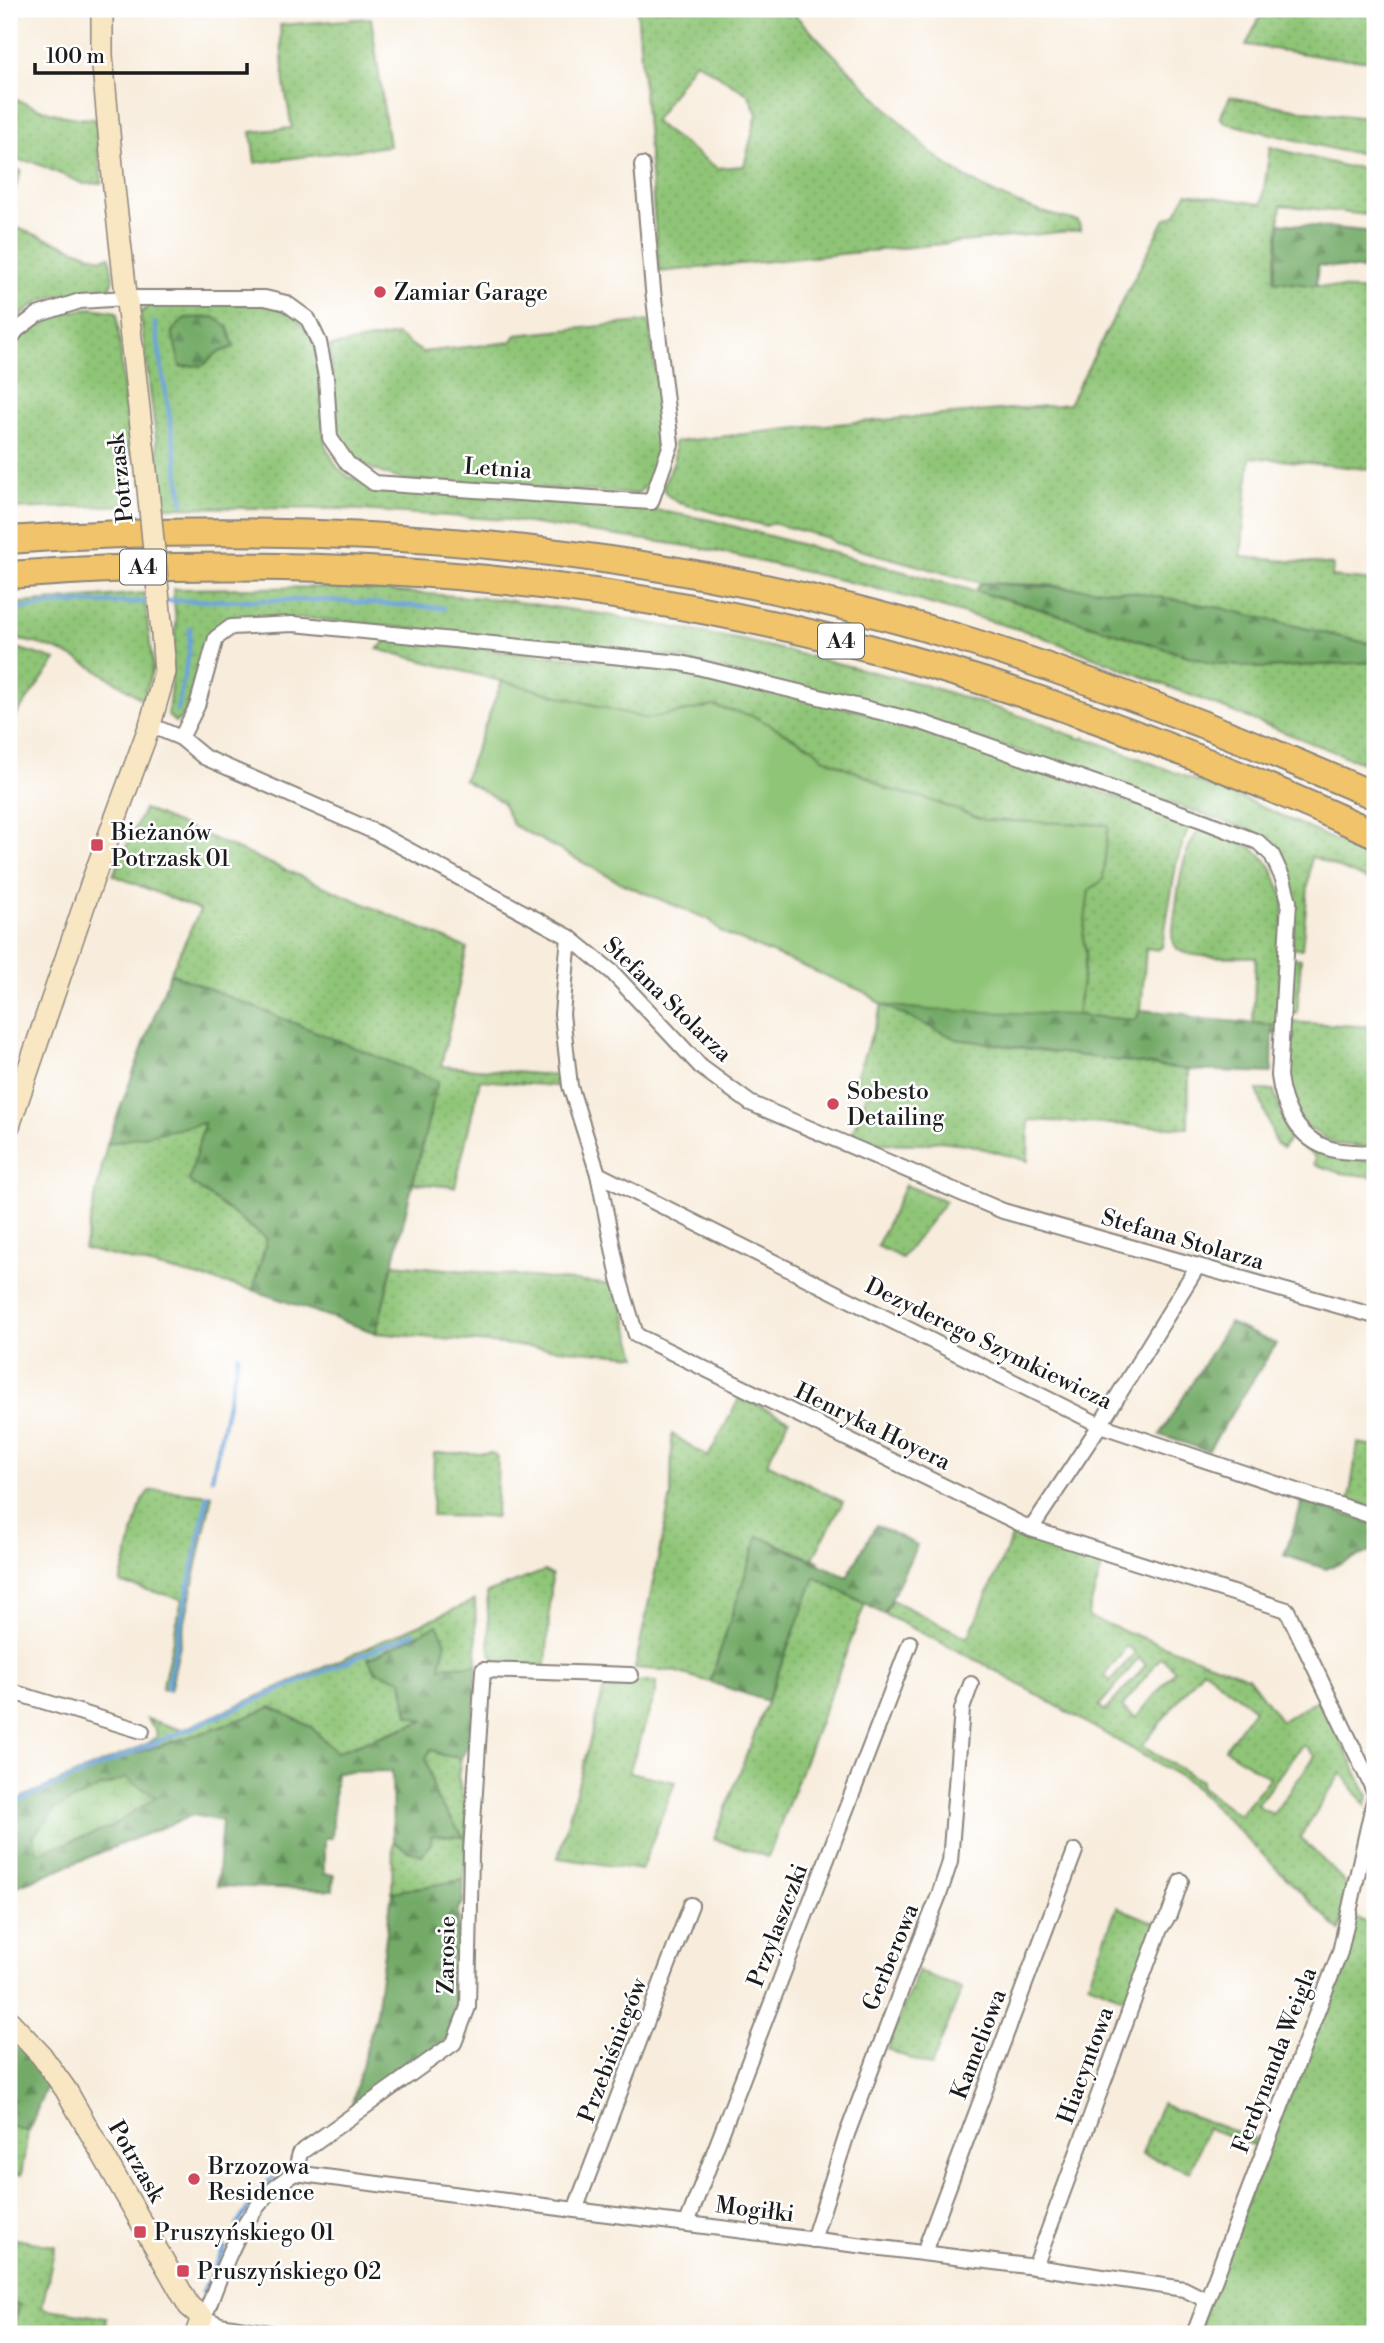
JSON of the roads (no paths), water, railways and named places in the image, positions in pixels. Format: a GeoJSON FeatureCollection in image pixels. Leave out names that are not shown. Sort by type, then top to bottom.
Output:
{"type":"FeatureCollection","features":[{"type":"Feature","properties":{"kind":"highway","name":"A4"},"geometry":{"type":"LineString","coordinates":[[9,540],[174,531],[383,536],[497,545],[705,577],[892,619],[1017,656],[1222,731],[1375,796]]}},
{"type":"Feature","properties":{"kind":"highway","name":"A4"},"geometry":{"type":"LineString","coordinates":[[9,575],[182,566],[343,568],[498,580],[687,607],[848,642],[1036,698],[1237,774],[1375,834]]}},
{"type":"Feature","properties":{"kind":"street","name":"Potrzask"},"geometry":{"type":"LineString","coordinates":[[9,1126],[93,879],[150,725],[165,672],[102,55],[102,9]]}},
{"type":"Feature","properties":{"kind":"street","name":"Letnia"},"geometry":{"type":"LineString","coordinates":[[126,298],[265,298],[286,303],[307,318],[322,354],[330,438],[348,464],[374,483],[651,502],[671,444],[652,282],[642,165]]}},
{"type":"Feature","properties":{"kind":"street"},"geometry":{"type":"LineString","coordinates":[[9,341],[37,315],[80,301],[126,298]]}},
{"type":"Feature","properties":{"kind":"street"},"geometry":{"type":"LineString","coordinates":[[181,738],[197,706],[216,638],[231,628],[294,624],[681,663],[921,722],[1234,832],[1258,842],[1272,855],[1289,901],[1279,1076],[1282,1099],[1289,1115],[1315,1142],[1331,1149],[1375,1153]]}},
{"type":"Feature","properties":{"kind":"street","name":"Stefana Stolarza"},"geometry":{"type":"LineString","coordinates":[[150,725],[181,738],[204,757],[375,832],[569,937],[612,972],[701,1067],[750,1103],[1003,1211],[1375,1316]]}},
{"type":"Feature","properties":{"kind":"street","name":"Henryka Hoyera"},"geometry":{"type":"LineString","coordinates":[[569,937],[562,1013],[570,1086],[597,1174],[620,1278],[636,1335],[1031,1529],[1287,1610],[1375,1794]]}},
{"type":"Feature","properties":{"kind":"street","name":"Dezyderego Szymkiewicza"},"geometry":{"type":"LineString","coordinates":[[597,1174],[1100,1425],[1375,1517]]}},
{"type":"Feature","properties":{"kind":"street"},"geometry":{"type":"LineString","coordinates":[[1031,1529],[1100,1425],[1197,1267]]}},
{"type":"Feature","properties":{"kind":"street","name":"Przylaszczki"},"geometry":{"type":"LineString","coordinates":[[687,2223],[910,1643]]}},
{"type":"Feature","properties":{"kind":"street","name":"Zarosie"},"geometry":{"type":"LineString","coordinates":[[199,2326],[234,2244],[259,2204],[278,2183],[295,2173],[300,2153],[454,2043],[468,2007],[471,1852],[482,1670],[631,1675]]}},
{"type":"Feature","properties":{"kind":"street","name":"Gerberowa"},"geometry":{"type":"LineString","coordinates":[[813,2239],[847,2134],[950,1862],[962,1709],[971,1684]]}},
{"type":"Feature","properties":{"kind":"street"},"geometry":{"type":"LineString","coordinates":[[9,1691],[142,1731]]}},
{"type":"Feature","properties":{"kind":"street","name":"Ferdynanda Weigla"},"geometry":{"type":"LineString","coordinates":[[1194,2334],[1340,1952],[1375,1794]]}},
{"type":"Feature","properties":{"kind":"street","name":"Kameliowa"},"geometry":{"type":"LineString","coordinates":[[926,2253],[931,2232],[1075,1851]]}},
{"type":"Feature","properties":{"kind":"street","name":"Hiacyntowa"},"geometry":{"type":"LineString","coordinates":[[1035,2267],[1160,1929],[1169,1914],[1181,1881]]}},
{"type":"Feature","properties":{"kind":"street","name":"Przebiśniegów"},"geometry":{"type":"LineString","coordinates":[[575,2210],[691,1905]]}},
{"type":"Feature","properties":{"kind":"street","name":"Potrzask"},"geometry":{"type":"LineString","coordinates":[[9,2021],[41,2055],[66,2090],[199,2326]]}},
{"type":"Feature","properties":{"kind":"street","name":"Mogiłki"},"geometry":{"type":"LineString","coordinates":[[295,2173],[1035,2267],[1184,2289],[1206,2300]]}},
{"type":"Feature","properties":{"kind":"street"},"geometry":{"type":"LineString","coordinates":[[199,2326],[220,2325],[276,2334]]}},
{"type":"Feature","properties":{"kind":"waterway"},"geometry":{"type":"LineString","coordinates":[[155,323],[183,503]]}},
{"type":"Feature","properties":{"kind":"waterway"},"geometry":{"type":"LineString","coordinates":[[165,601],[323,600],[444,608]]}},
{"type":"Feature","properties":{"kind":"waterway"},"geometry":{"type":"LineString","coordinates":[[9,610],[68,603],[153,602]]}},
{"type":"Feature","properties":{"kind":"waterway"},"geometry":{"type":"LineString","coordinates":[[177,711],[189,652],[190,628]]}},
{"type":"Feature","properties":{"kind":"waterway"},"geometry":{"type":"LineString","coordinates":[[212,1478],[238,1356]]}},
{"type":"Feature","properties":{"kind":"waterway"},"geometry":{"type":"LineString","coordinates":[[167,1689],[208,1495]]}},
{"type":"Feature","properties":{"kind":"waterway"},"geometry":{"type":"LineString","coordinates":[[9,1805],[414,1633]]}},
{"type":"Feature","properties":{"kind":"waterway"},"geometry":{"type":"LineString","coordinates":[[237,2225],[261,2189],[282,2169]]}},
{"type":"Feature","properties":{"kind":"waterway"},"geometry":{"type":"LineString","coordinates":[[203,2291],[225,2248]]}},
{"type":"Feature","properties":{"kind":"place","name":"Zamiar Garage"},"geometry":{"type":"Point","coordinates":[380,292]}},
{"type":"Feature","properties":{"kind":"place","name":"Bieżanów Potrzask 01"},"geometry":{"type":"Point","coordinates":[97,845]}},
{"type":"Feature","properties":{"kind":"place","name":"Sobesto Detailing"},"geometry":{"type":"Point","coordinates":[833,1104]}},
{"type":"Feature","properties":{"kind":"place","name":"Brzozowa Residence"},"geometry":{"type":"Point","coordinates":[194,2179]}},
{"type":"Feature","properties":{"kind":"place","name":"Pruszyńskiego 01"},"geometry":{"type":"Point","coordinates":[140,2232]}},
{"type":"Feature","properties":{"kind":"place","name":"Pruszyńskiego 02"},"geometry":{"type":"Point","coordinates":[183,2271]}}]}
